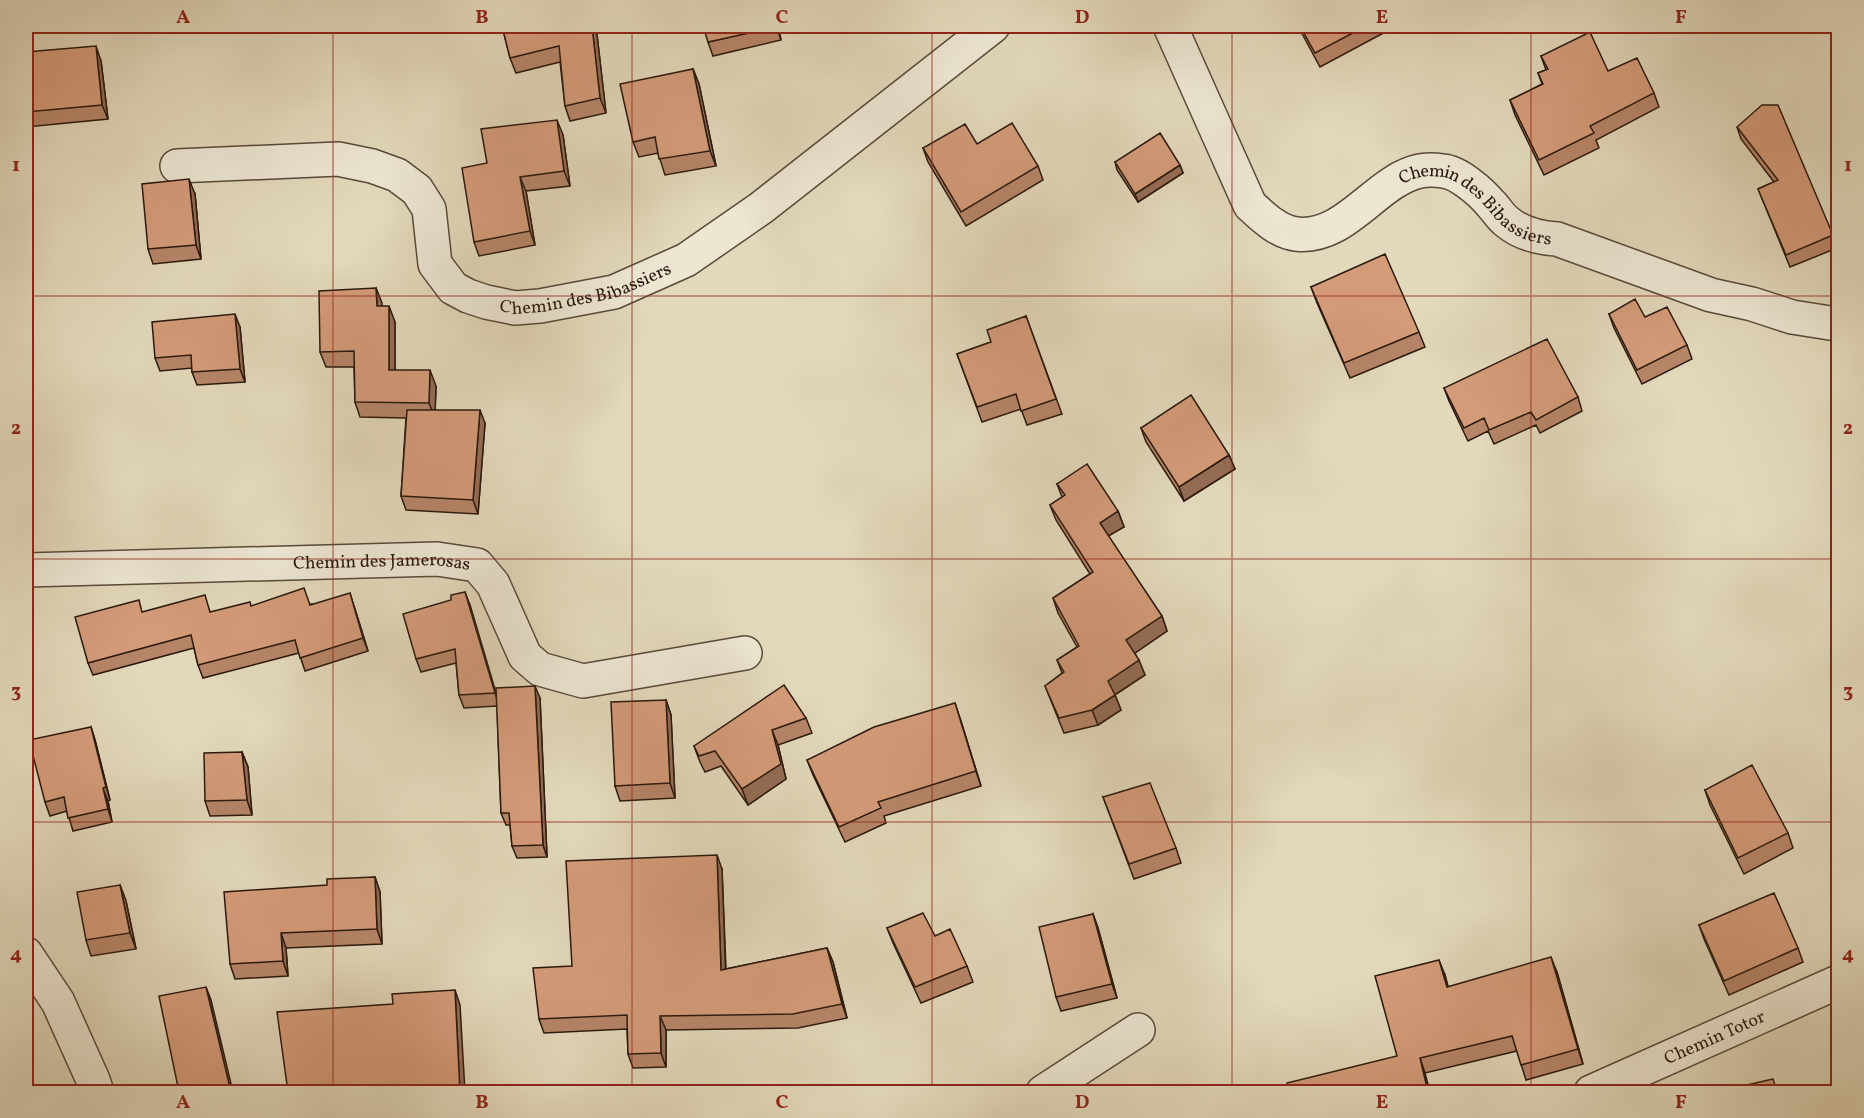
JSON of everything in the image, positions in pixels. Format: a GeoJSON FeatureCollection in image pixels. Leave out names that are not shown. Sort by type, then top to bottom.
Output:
{"type":"FeatureCollection","features":[{"type":"Feature","properties":{"kind":"street","name":"Chemin des Bibassiers"},"geometry":{"type":"LineString","coordinates":[[177,166],[338,159],[372,166],[397,175],[417,190],[429,209],[435,264],[453,288],[486,302],[515,308],[540,306],[614,292],[686,260],[761,208],[993,26]]}},
{"type":"Feature","properties":{"kind":"street","name":"Chemin des Bibassiers"},"geometry":{"type":"LineString","coordinates":[[1170,26],[1250,205],[1269,222],[1294,234],[1316,233],[1342,222],[1398,181],[1420,171],[1446,171],[1468,182],[1490,201],[1505,220],[1521,231],[1539,238],[1557,238],[1711,295],[1752,304],[1792,317],[1830,323],[1839,322]]}},
{"type":"Feature","properties":{"kind":"street","name":"Chemin des Jamerosas"},"geometry":{"type":"LineString","coordinates":[[26,570],[437,559],[477,565],[493,584],[525,656],[540,669],[583,681],[744,653]]}},
{"type":"Feature","properties":{"kind":"street"},"geometry":{"type":"LineString","coordinates":[[26,954],[58,1002],[97,1092]]}},
{"type":"Feature","properties":{"kind":"street","name":"Chemin Totor"},"geometry":{"type":"LineString","coordinates":[[1591,1092],[1839,982]]}},
{"type":"Feature","properties":{"kind":"street"},"geometry":{"type":"LineString","coordinates":[[1043,1092],[1138,1030]]}},
{"type":"Feature","properties":{"kind":"building"},"geometry":{"type":"Polygon","coordinates":[[[502,26],[592,26],[600,98],[565,106],[559,46],[510,58],[502,26]]]}},
{"type":"Feature","properties":{"kind":"building"},"geometry":{"type":"Polygon","coordinates":[[[703,26],[776,26],[776,27],[708,42],[703,26]]]}},
{"type":"Feature","properties":{"kind":"building"},"geometry":{"type":"Polygon","coordinates":[[[1300,26],[1366,26],[1315,53],[1300,26]]]}},
{"type":"Feature","properties":{"kind":"building"},"geometry":{"type":"Polygon","coordinates":[[[1590,32],[1608,71],[1637,58],[1654,93],[1590,126],[1594,133],[1539,160],[1510,100],[1543,84],[1538,73],[1548,69],[1541,56],[1590,32]]]}},
{"type":"Feature","properties":{"kind":"building"},"geometry":{"type":"Polygon","coordinates":[[[96,46],[102,105],[26,112],[26,52],[96,46]]]}},
{"type":"Feature","properties":{"kind":"building"},"geometry":{"type":"Polygon","coordinates":[[[693,69],[710,151],[659,159],[655,137],[633,142],[620,84],[693,69]]]}},
{"type":"Feature","properties":{"kind":"building"},"geometry":{"type":"Polygon","coordinates":[[[1839,90],[1839,103],[1833,93],[1839,90]]]}},
{"type":"Feature","properties":{"kind":"building"},"geometry":{"type":"Polygon","coordinates":[[[1762,105],[1778,105],[1833,235],[1786,255],[1758,189],[1778,180],[1737,127],[1762,105]]]}},
{"type":"Feature","properties":{"kind":"building"},"geometry":{"type":"Polygon","coordinates":[[[557,120],[564,171],[520,177],[530,231],[474,242],[462,168],[487,163],[481,129],[557,120]]]}},
{"type":"Feature","properties":{"kind":"building"},"geometry":{"type":"Polygon","coordinates":[[[1012,123],[1038,166],[961,212],[923,148],[965,124],[977,144],[1012,123]]]}},
{"type":"Feature","properties":{"kind":"building"},"geometry":{"type":"Polygon","coordinates":[[[1160,133],[1180,165],[1135,194],[1115,162],[1160,133]]]}},
{"type":"Feature","properties":{"kind":"building"},"geometry":{"type":"Polygon","coordinates":[[[189,179],[196,245],[148,249],[142,184],[189,179]]]}},
{"type":"Feature","properties":{"kind":"building"},"geometry":{"type":"Polygon","coordinates":[[[1385,254],[1419,332],[1344,363],[1311,287],[1385,254]]]}},
{"type":"Feature","properties":{"kind":"building"},"geometry":{"type":"Polygon","coordinates":[[[376,288],[377,306],[389,306],[389,370],[430,370],[429,403],[355,402],[354,351],[320,352],[319,291],[376,288]]]}},
{"type":"Feature","properties":{"kind":"building"},"geometry":{"type":"Polygon","coordinates":[[[1635,299],[1645,317],[1667,307],[1687,345],[1637,370],[1609,314],[1635,299]]]}},
{"type":"Feature","properties":{"kind":"building"},"geometry":{"type":"Polygon","coordinates":[[[235,314],[240,369],[192,372],[191,355],[155,358],[152,322],[235,314]]]}},
{"type":"Feature","properties":{"kind":"building"},"geometry":{"type":"Polygon","coordinates":[[[1026,316],[1056,399],[1021,411],[1016,394],[977,407],[957,354],[991,342],[987,330],[1026,316]]]}},
{"type":"Feature","properties":{"kind":"building"},"geometry":{"type":"Polygon","coordinates":[[[1547,339],[1578,397],[1536,420],[1531,412],[1489,430],[1484,418],[1464,428],[1444,388],[1547,339]]]}},
{"type":"Feature","properties":{"kind":"building"},"geometry":{"type":"Polygon","coordinates":[[[1191,395],[1229,455],[1179,487],[1141,428],[1191,395]]]}},
{"type":"Feature","properties":{"kind":"building"},"geometry":{"type":"Polygon","coordinates":[[[407,410],[480,410],[473,500],[401,496],[407,410]]]}},
{"type":"Feature","properties":{"kind":"building"},"geometry":{"type":"Polygon","coordinates":[[[1087,464],[1118,511],[1100,523],[1162,616],[1126,640],[1139,660],[1108,681],[1115,695],[1092,710],[1059,718],[1045,686],[1064,672],[1057,660],[1079,646],[1053,598],[1093,572],[1050,505],[1065,495],[1057,484],[1087,464]]]}},
{"type":"Feature","properties":{"kind":"building"},"geometry":{"type":"Polygon","coordinates":[[[304,588],[310,605],[350,593],[363,638],[300,658],[295,640],[198,665],[191,635],[88,663],[75,617],[139,600],[142,612],[205,595],[210,612],[250,602],[251,606],[304,588]]]}},
{"type":"Feature","properties":{"kind":"building"},"geometry":{"type":"Polygon","coordinates":[[[465,592],[495,693],[459,695],[455,649],[416,659],[403,614],[451,600],[451,595],[465,592]]]}},
{"type":"Feature","properties":{"kind":"building"},"geometry":{"type":"Polygon","coordinates":[[[784,685],[806,718],[772,730],[781,764],[742,789],[715,751],[699,756],[694,746],[784,685]]]}},
{"type":"Feature","properties":{"kind":"building"},"geometry":{"type":"Polygon","coordinates":[[[535,686],[543,845],[512,846],[509,813],[501,813],[496,688],[535,686]]]}},
{"type":"Feature","properties":{"kind":"building"},"geometry":{"type":"Polygon","coordinates":[[[666,700],[670,783],[615,786],[611,702],[666,700]]]}},
{"type":"Feature","properties":{"kind":"building"},"geometry":{"type":"Polygon","coordinates":[[[955,703],[976,771],[878,802],[881,808],[839,827],[807,760],[874,727],[955,703]]]}},
{"type":"Feature","properties":{"kind":"building"},"geometry":{"type":"Polygon","coordinates":[[[91,727],[106,787],[103,788],[108,809],[68,818],[64,797],[45,802],[29,740],[91,727]]]}},
{"type":"Feature","properties":{"kind":"building"},"geometry":{"type":"Polygon","coordinates":[[[242,752],[247,800],[205,801],[204,753],[242,752]]]}},
{"type":"Feature","properties":{"kind":"building"},"geometry":{"type":"Polygon","coordinates":[[[1752,765],[1788,833],[1738,858],[1705,790],[1752,765]]]}},
{"type":"Feature","properties":{"kind":"building"},"geometry":{"type":"Polygon","coordinates":[[[1150,783],[1176,848],[1129,864],[1103,797],[1150,783]]]}},
{"type":"Feature","properties":{"kind":"building"},"geometry":{"type":"Polygon","coordinates":[[[717,855],[721,970],[827,948],[842,1004],[793,1014],[660,1016],[661,1053],[628,1054],[627,1015],[539,1019],[533,968],[572,966],[566,861],[717,855]]]}},
{"type":"Feature","properties":{"kind":"building"},"geometry":{"type":"Polygon","coordinates":[[[375,877],[377,929],[281,933],[283,961],[230,964],[224,892],[327,885],[327,879],[375,877]]]}},
{"type":"Feature","properties":{"kind":"building"},"geometry":{"type":"Polygon","coordinates":[[[120,885],[130,933],[86,940],[77,892],[120,885]]]}},
{"type":"Feature","properties":{"kind":"building"},"geometry":{"type":"Polygon","coordinates":[[[1774,893],[1798,948],[1724,981],[1699,925],[1774,893]]]}},
{"type":"Feature","properties":{"kind":"building"},"geometry":{"type":"Polygon","coordinates":[[[923,913],[935,936],[950,929],[967,966],[915,987],[887,928],[923,913]]]}},
{"type":"Feature","properties":{"kind":"building"},"geometry":{"type":"Polygon","coordinates":[[[1093,914],[1112,984],[1056,997],[1039,927],[1093,914]]]}},
{"type":"Feature","properties":{"kind":"building"},"geometry":{"type":"Polygon","coordinates":[[[1551,957],[1578,1049],[1521,1065],[1512,1036],[1420,1058],[1428,1092],[1290,1092],[1287,1083],[1397,1056],[1375,976],[1439,960],[1447,987],[1551,957]]]}},
{"type":"Feature","properties":{"kind":"building"},"geometry":{"type":"Polygon","coordinates":[[[206,987],[231,1092],[179,1092],[159,996],[206,987]]]}},
{"type":"Feature","properties":{"kind":"building"},"geometry":{"type":"Polygon","coordinates":[[[455,990],[460,1092],[288,1092],[277,1012],[393,1004],[392,994],[455,990]]]}},
{"type":"Feature","properties":{"kind":"building"},"geometry":{"type":"Polygon","coordinates":[[[1773,1079],[1777,1092],[1717,1092],[1773,1079]]]}}]}
